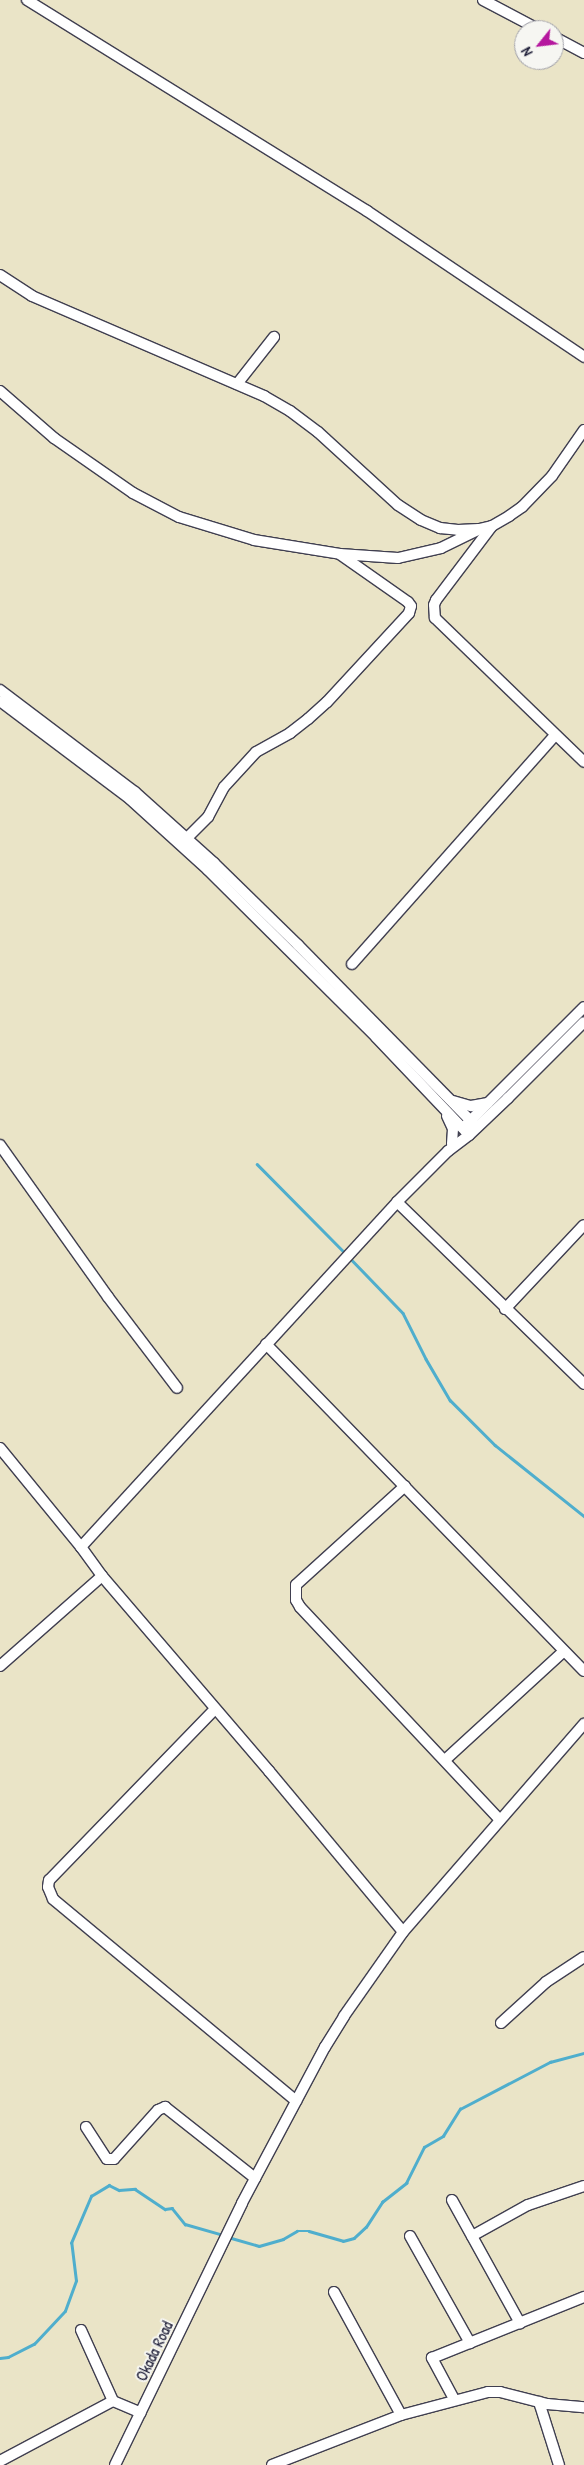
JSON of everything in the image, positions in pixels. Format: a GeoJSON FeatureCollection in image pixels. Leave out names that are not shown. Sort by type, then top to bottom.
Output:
{"type":"FeatureCollection","features":[{"type":"Feature","properties":{"kind":"street"},"geometry":{"type":"LineString","coordinates":[[27,0],[367,210],[584,357]]}},
{"type":"Feature","properties":{"kind":"street"},"geometry":{"type":"LineString","coordinates":[[483,0],[521,20]]}},
{"type":"Feature","properties":{"kind":"street"},"geometry":{"type":"LineString","coordinates":[[564,42],[584,53]]}},
{"type":"Feature","properties":{"kind":"street"},"geometry":{"type":"LineString","coordinates":[[0,276],[32,296],[264,396],[297,416],[318,432],[398,505],[421,520],[440,528],[458,530],[492,526],[522,507],[537,494],[552,476],[584,430]]}},
{"type":"Feature","properties":{"kind":"street"},"geometry":{"type":"LineString","coordinates":[[237,384],[274,338]]}},
{"type":"Feature","properties":{"kind":"street"},"geometry":{"type":"LineString","coordinates":[[0,391],[54,438],[133,493],[179,517],[254,540],[376,558],[418,555],[455,542],[479,529]]}},
{"type":"Feature","properties":{"kind":"street"},"geometry":{"type":"LineString","coordinates":[[492,526],[436,600],[434,606],[435,618],[584,762]]}},
{"type":"Feature","properties":{"kind":"street"},"geometry":{"type":"LineString","coordinates":[[188,838],[208,817],[224,787],[256,752],[290,733],[327,702],[409,613],[411,606],[408,602],[340,554]]}},
{"type":"Feature","properties":{"kind":"street"},"geometry":{"type":"LineString","coordinates":[[0,690],[135,792],[188,838],[298,945],[445,1103],[466,1132]]}},
{"type":"Feature","properties":{"kind":"street"},"geometry":{"type":"LineString","coordinates":[[0,702],[130,799],[200,863],[445,1103],[474,1124]]}},
{"type":"Feature","properties":{"kind":"street"},"geometry":{"type":"LineString","coordinates":[[352,964],[555,735]]}},
{"type":"Feature","properties":{"kind":"street"},"geometry":{"type":"LineString","coordinates":[[474,1124],[488,1103],[584,1007]]}},
{"type":"Feature","properties":{"kind":"street"},"geometry":{"type":"LineString","coordinates":[[81,1547],[397,1202],[474,1124],[584,1022]]}},
{"type":"Feature","properties":{"kind":"street"},"geometry":{"type":"LineString","coordinates":[[445,1103],[465,1105],[488,1103]]}},
{"type":"Feature","properties":{"kind":"street"},"geometry":{"type":"LineString","coordinates":[[445,1103],[453,1129],[450,1148]]}},
{"type":"Feature","properties":{"kind":"street"},"geometry":{"type":"LineString","coordinates":[[0,1145],[108,1297],[177,1388]]}},
{"type":"Feature","properties":{"kind":"street"},"geometry":{"type":"LineString","coordinates":[[397,1202],[584,1384]]}},
{"type":"Feature","properties":{"kind":"street"},"geometry":{"type":"LineString","coordinates":[[505,1309],[583,1227]]}},
{"type":"Feature","properties":{"kind":"street"},"geometry":{"type":"LineString","coordinates":[[266,1344],[584,1671]]}},
{"type":"Feature","properties":{"kind":"street"},"geometry":{"type":"LineString","coordinates":[[0,1448],[81,1547],[102,1576],[214,1710],[269,1770],[403,1932]]}},
{"type":"Feature","properties":{"kind":"street"},"geometry":{"type":"LineString","coordinates":[[405,1486],[296,1585],[295,1593],[300,1607],[500,1820]]}},
{"type":"Feature","properties":{"kind":"street"},"geometry":{"type":"LineString","coordinates":[[0,1666],[102,1576]]}},
{"type":"Feature","properties":{"kind":"street"},"geometry":{"type":"LineString","coordinates":[[445,1760],[564,1651]]}},
{"type":"Feature","properties":{"kind":"street"},"geometry":{"type":"LineString","coordinates":[[214,1710],[49,1880],[48,1887],[53,1899],[296,2101]]}},
{"type":"Feature","properties":{"kind":"street","name":"Okada Road"},"geometry":{"type":"LineString","coordinates":[[116,2465],[231,2225],[296,2101],[344,2016],[403,1932],[500,1820],[583,1729]]}},
{"type":"Feature","properties":{"kind":"street"},"geometry":{"type":"LineString","coordinates":[[501,2024],[546,1982],[584,1957]]}},
{"type":"Feature","properties":{"kind":"street"},"geometry":{"type":"LineString","coordinates":[[86,2127],[107,2159],[114,2160],[158,2110],[165,2107],[255,2178]]}},
{"type":"Feature","properties":{"kind":"street"},"geometry":{"type":"LineString","coordinates":[[472,2236],[528,2205],[584,2186]]}},
{"type":"Feature","properties":{"kind":"street"},"geometry":{"type":"LineString","coordinates":[[452,2200],[520,2323]]}},
{"type":"Feature","properties":{"kind":"street"},"geometry":{"type":"LineString","coordinates":[[410,2236],[470,2343]]}},
{"type":"Feature","properties":{"kind":"street"},"geometry":{"type":"LineString","coordinates":[[334,2292],[401,2415]]}},
{"type":"Feature","properties":{"kind":"street"},"geometry":{"type":"LineString","coordinates":[[454,2399],[432,2358],[584,2296]]}},
{"type":"Feature","properties":{"kind":"street"},"geometry":{"type":"LineString","coordinates":[[82,2330],[114,2401],[141,2414]]}},
{"type":"Feature","properties":{"kind":"street"},"geometry":{"type":"LineString","coordinates":[[272,2465],[401,2415],[454,2399],[494,2392],[539,2402],[584,2407]]}},
{"type":"Feature","properties":{"kind":"street"},"geometry":{"type":"LineString","coordinates":[[0,2461],[114,2401]]}},
{"type":"Feature","properties":{"kind":"street"},"geometry":{"type":"LineString","coordinates":[[539,2402],[559,2465]]}},
{"type":"Feature","properties":{"kind":"waterway"},"geometry":{"type":"LineString","coordinates":[[257,1164],[346,1254]]}},
{"type":"Feature","properties":{"kind":"waterway"},"geometry":{"type":"LineString","coordinates":[[350,1258],[403,1313],[426,1359],[450,1400],[495,1445],[584,1516]]}},
{"type":"Feature","properties":{"kind":"waterway"},"geometry":{"type":"LineString","coordinates":[[228,2237],[259,2246],[283,2239],[297,2231],[309,2231],[343,2241],[354,2238],[366,2227],[382,2202],[406,2183],[424,2147],[443,2136],[460,2109],[550,2062],[584,2053]]}},
{"type":"Feature","properties":{"kind":"waterway"},"geometry":{"type":"LineString","coordinates":[[0,2358],[8,2357],[34,2344],[65,2311],[76,2281],[71,2243],[91,2196],[109,2185],[119,2190],[135,2189],[165,2209],[172,2208],[185,2224],[223,2235]]}}]}
